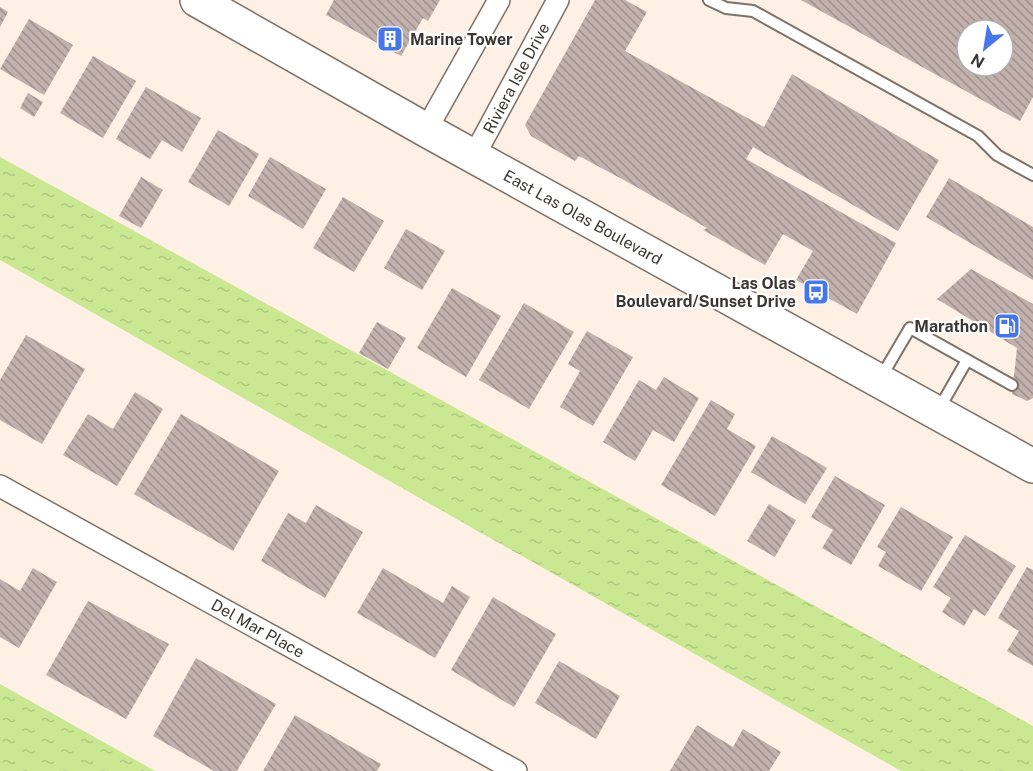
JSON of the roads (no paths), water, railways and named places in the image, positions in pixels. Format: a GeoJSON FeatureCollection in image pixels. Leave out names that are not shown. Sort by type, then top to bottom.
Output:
{"type":"FeatureCollection","features":[{"type":"Feature","properties":{"kind":"main road","name":"East Las Olas Boulevard"},"geometry":{"type":"LineString","coordinates":[[197,0],[426,130],[1033,466]]}},
{"type":"Feature","properties":{"kind":"street"},"geometry":{"type":"LineString","coordinates":[[426,130],[499,0]]}},
{"type":"Feature","properties":{"kind":"street","name":"Riviera Isle Drive"},"geometry":{"type":"LineString","coordinates":[[474,156],[558,0]]}},
{"type":"Feature","properties":{"kind":"street","name":"Del Mar Place"},"geometry":{"type":"LineString","coordinates":[[0,486],[516,771]]}},
{"type":"Feature","properties":{"kind":"lane"},"geometry":{"type":"LineString","coordinates":[[710,0],[726,8],[753,11],[978,136],[997,155],[1033,175]]}},
{"type":"Feature","properties":{"kind":"lane"},"geometry":{"type":"LineString","coordinates":[[879,380],[910,328],[1012,385]]}},
{"type":"Feature","properties":{"kind":"lane"},"geometry":{"type":"LineString","coordinates":[[937,413],[967,360]]}},
{"type":"Feature","properties":{"kind":"water"},"geometry":{"type":"Polygon","coordinates":[[[0,157],[1033,726],[1033,771],[901,771],[0,260],[0,157]]]}},
{"type":"Feature","properties":{"kind":"water"},"geometry":{"type":"Polygon","coordinates":[[[0,684],[155,771],[0,771],[0,684]]]}},
{"type":"Feature","properties":{"kind":"place","name":"Marine Tower"},"geometry":{"type":"Point","coordinates":[390,39]}},
{"type":"Feature","properties":{"kind":"place","name":"Las Olas Boulevard/Sunset Drive"},"geometry":{"type":"Point","coordinates":[816,292]}},
{"type":"Feature","properties":{"kind":"place","name":"Marathon"},"geometry":{"type":"Point","coordinates":[1007,326]}}]}
